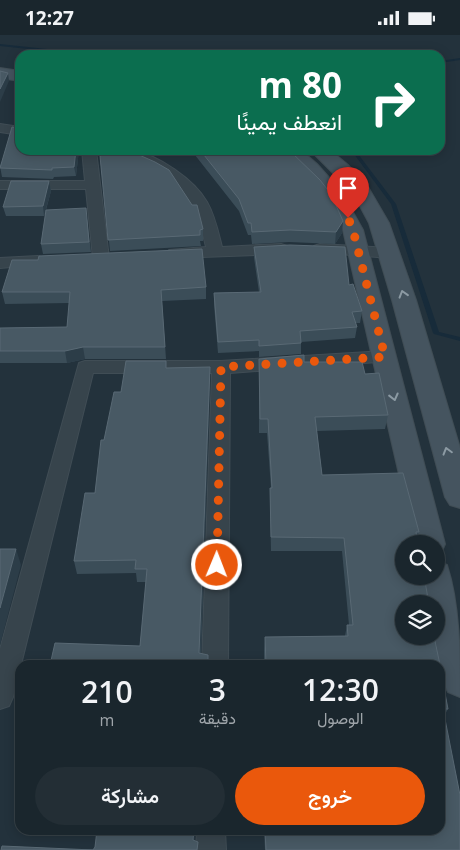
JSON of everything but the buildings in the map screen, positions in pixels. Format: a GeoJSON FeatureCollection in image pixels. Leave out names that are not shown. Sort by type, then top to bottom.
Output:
{"type":"FeatureCollection","features":[{"type":"Feature","properties":{"kind":"street"},"geometry":{"type":"LineString","coordinates":[[0,62],[15,64]]}},
{"type":"Feature","properties":{"kind":"street"},"geometry":{"type":"LineString","coordinates":[[0,73],[15,75]]}},
{"type":"Feature","properties":{"kind":"street"},"geometry":{"type":"LineString","coordinates":[[0,129],[15,130]]}},
{"type":"Feature","properties":{"kind":"street"},"geometry":{"type":"LineString","coordinates":[[90,155],[101,258]]}},
{"type":"Feature","properties":{"kind":"street"},"geometry":{"type":"LineString","coordinates":[[131,155],[164,169],[183,183],[194,195],[205,212],[215,251]]}},
{"type":"Feature","properties":{"kind":"street"},"geometry":{"type":"LineString","coordinates":[[296,155],[335,193],[353,230],[428,535]]}},
{"type":"Feature","properties":{"kind":"street"},"geometry":{"type":"LineString","coordinates":[[325,155],[341,169],[361,191],[372,208],[390,253],[460,497]]}},
{"type":"Feature","properties":{"kind":"street"},"geometry":{"type":"LineString","coordinates":[[0,185],[93,185]]}},
{"type":"Feature","properties":{"kind":"street"},"geometry":{"type":"LineString","coordinates":[[158,255],[215,251],[300,249],[390,253]]}},
{"type":"Feature","properties":{"kind":"street"},"geometry":{"type":"LineString","coordinates":[[83,259],[120,257]]}},
{"type":"Feature","properties":{"kind":"street"},"geometry":{"type":"LineString","coordinates":[[0,263],[55,260]]}},
{"type":"Feature","properties":{"kind":"street"},"geometry":{"type":"LineString","coordinates":[[0,697],[85,367],[221,367],[385,357]]}},
{"type":"Feature","properties":{"kind":"street"},"geometry":{"type":"LineString","coordinates":[[215,660],[221,367]]}},
{"type":"Feature","properties":{"kind":"street"},"geometry":{"type":"LineString","coordinates":[[438,585],[460,681]]}},
{"type":"Feature","properties":{"kind":"street"},"geometry":{"type":"LineString","coordinates":[[211,835],[211,850]]}},
{"type":"Feature","properties":{"kind":"waterway"},"geometry":{"type":"LineString","coordinates":[[0,45],[47,50]]}},
{"type":"Feature","properties":{"kind":"waterway"},"geometry":{"type":"LineString","coordinates":[[445,61],[460,59]]}},
{"type":"Feature","properties":{"kind":"waterway"},"geometry":{"type":"LineString","coordinates":[[357,155],[393,204],[436,333],[460,339]]}},
{"type":"Feature","properties":{"kind":"route"},"geometry":{"type":"LineString","coordinates":[[217,565],[221,367],[385,357],[353,230],[348,218]]}}]}
